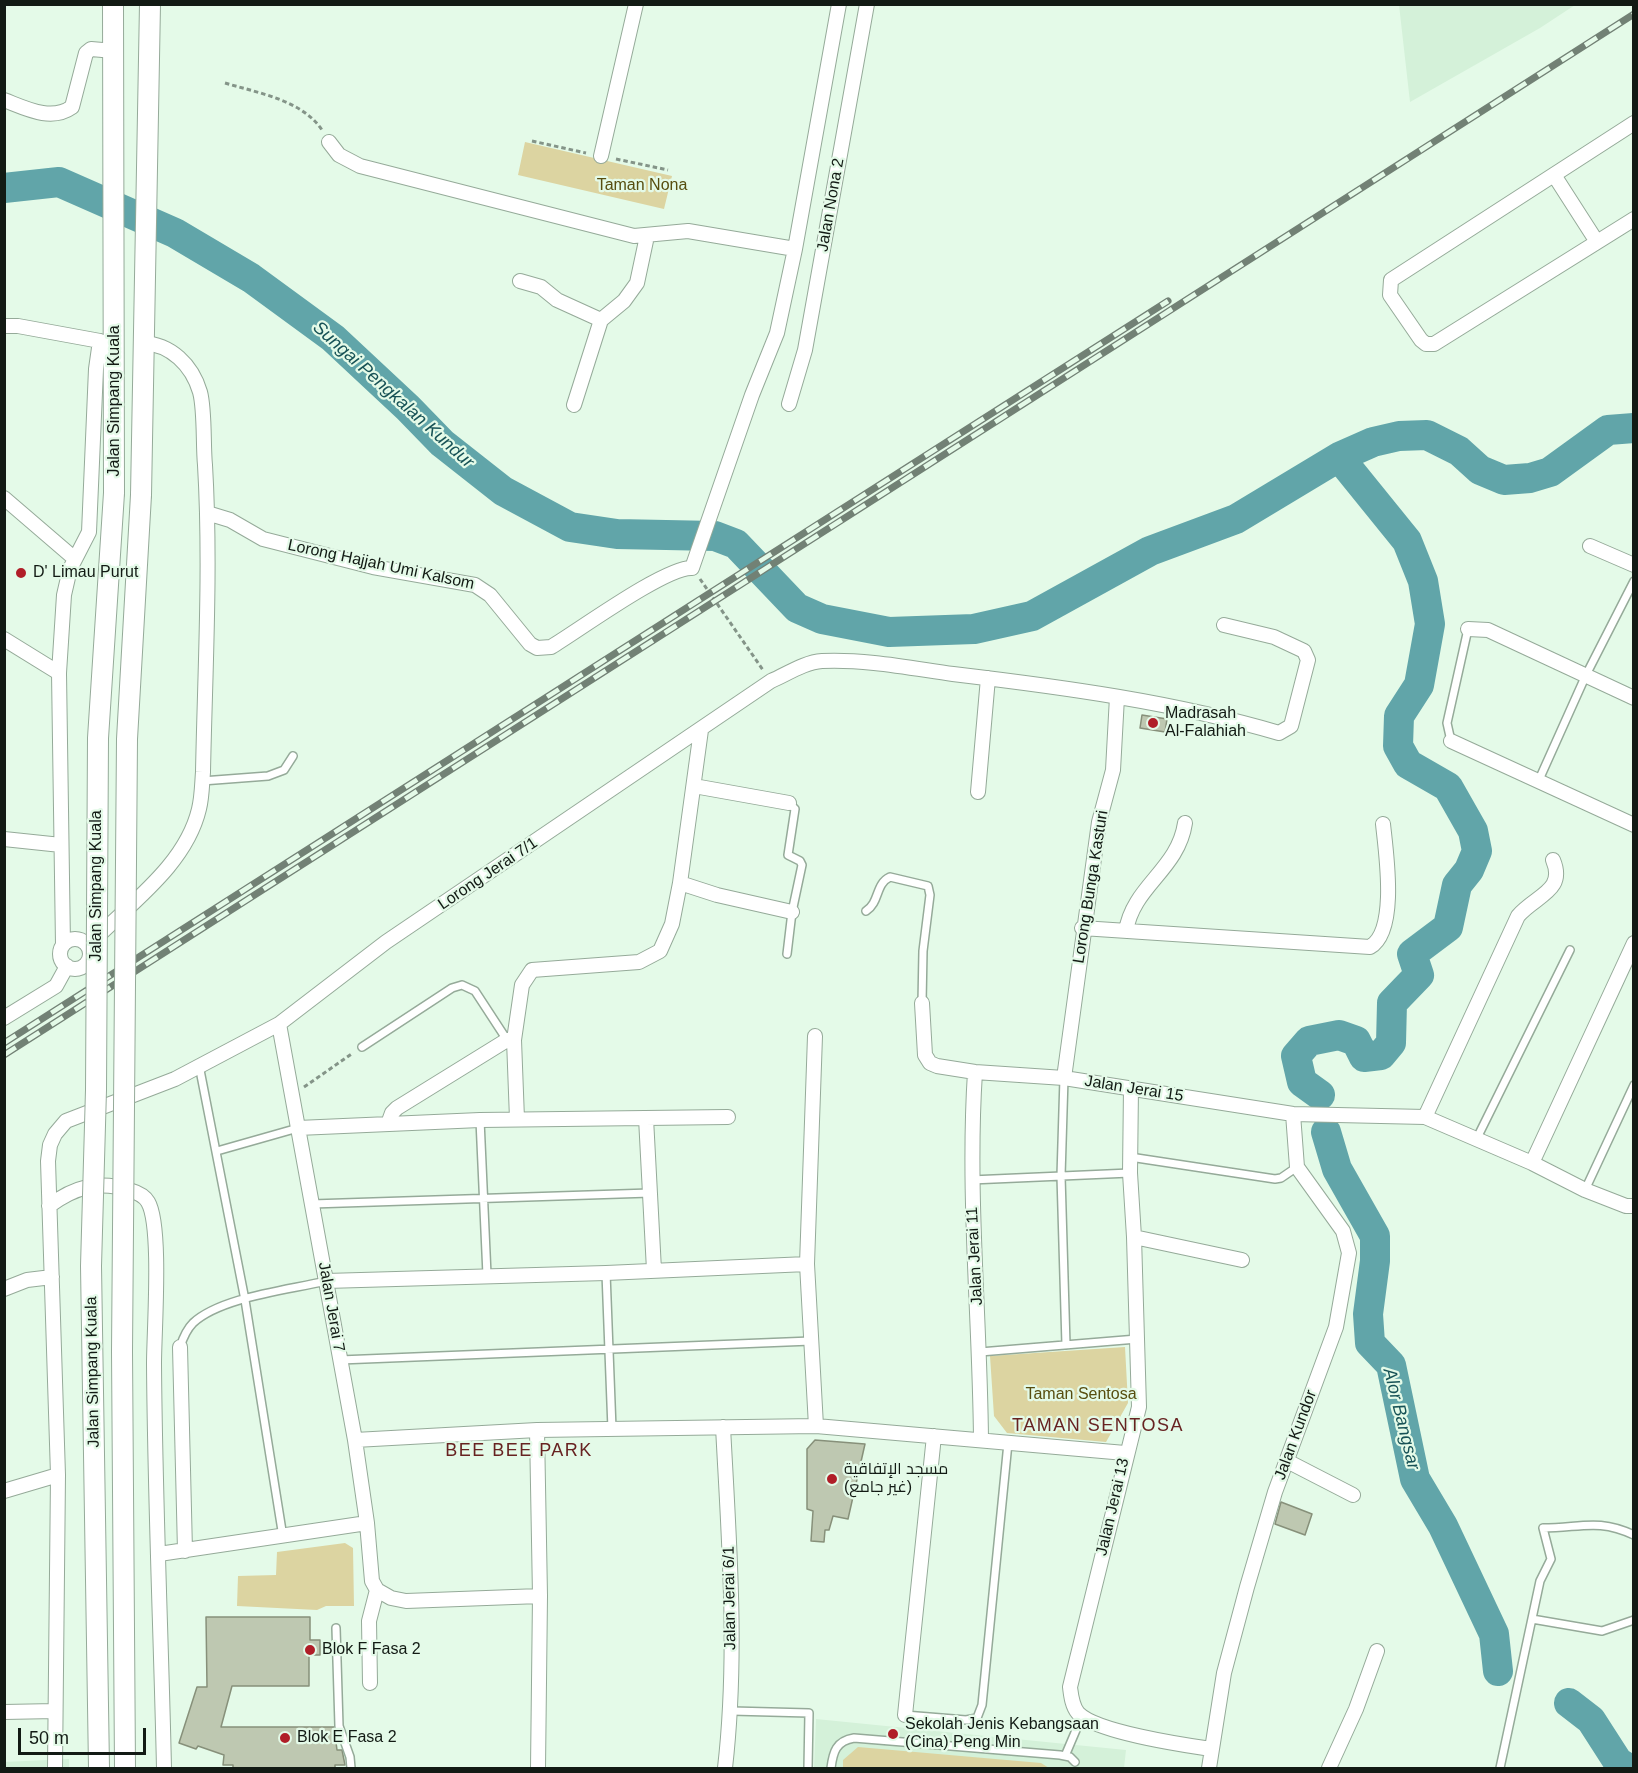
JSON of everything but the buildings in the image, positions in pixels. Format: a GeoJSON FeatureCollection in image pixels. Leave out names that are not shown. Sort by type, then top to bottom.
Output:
{"type":"FeatureCollection","features":[{"type":"Feature","properties":{"kind":"main road"},"geometry":{"type":"LineString","coordinates":[[101,4],[113,42]]}},
{"type":"Feature","properties":{"kind":"main road","name":"Jalan Simpang Kuala"},"geometry":{"type":"LineString","coordinates":[[99,1768],[91,1266],[96,1090],[98,738],[114,493],[108,337],[115,242],[113,4]]}},
{"type":"Feature","properties":{"kind":"main road","name":"Jalan Simpang Kuala"},"geometry":{"type":"LineString","coordinates":[[125,1768],[122,1351],[126,772],[141,495],[150,4]]}},
{"type":"Feature","properties":{"kind":"street"},"geometry":{"type":"LineString","coordinates":[[600,156],[636,4]]}},
{"type":"Feature","properties":{"kind":"street"},"geometry":{"type":"LineString","coordinates":[[694,562],[777,333],[795,249],[838,4]]}},
{"type":"Feature","properties":{"kind":"street","name":"Jalan Nona 2"},"geometry":{"type":"LineString","coordinates":[[789,404],[805,350],[867,4]]}},
{"type":"Feature","properties":{"kind":"street"},"geometry":{"type":"LineString","coordinates":[[4,100],[22,108],[52,114],[64,112],[72,107],[86,53],[91,49],[113,42]]}},
{"type":"Feature","properties":{"kind":"street"},"geometry":{"type":"LineString","coordinates":[[1634,123],[1391,280],[1390,295],[1421,340],[1426,344],[1434,344],[1634,219]]}},
{"type":"Feature","properties":{"kind":"street"},"geometry":{"type":"LineString","coordinates":[[329,142],[339,155],[360,166],[634,236],[688,231],[795,249]]}},
{"type":"Feature","properties":{"kind":"street"},"geometry":{"type":"LineString","coordinates":[[1554,175],[1597,242]]}},
{"type":"Feature","properties":{"kind":"street"},"geometry":{"type":"LineString","coordinates":[[574,405],[601,320],[633,291],[641,271],[648,236]]}},
{"type":"Feature","properties":{"kind":"street"},"geometry":{"type":"LineString","coordinates":[[520,281],[541,287],[556,300],[601,320]]}},
{"type":"Feature","properties":{"kind":"street"},"geometry":{"type":"LineString","coordinates":[[4,326],[108,337],[96,369],[91,521],[86,541],[75,559],[63,595],[59,674],[63,945],[60,956],[67,966],[77,968],[87,962],[90,957],[88,946],[84,942],[73,939],[63,945]]}},
{"type":"Feature","properties":{"kind":"street"},"geometry":{"type":"LineString","coordinates":[[88,946],[167,869],[181,849],[199,809],[202,781],[207,513],[201,394],[192,372],[180,358],[162,346],[142,343]]}},
{"type":"Feature","properties":{"kind":"street"},"geometry":{"type":"LineString","coordinates":[[4,498],[75,559]]}},
{"type":"Feature","properties":{"kind":"street","name":"Lorong Hajjah Umi Kalsom"},"geometry":{"type":"LineString","coordinates":[[207,513],[230,520],[263,539],[373,567],[476,585],[490,595],[530,644],[537,648],[550,647],[646,588],[694,562]]}},
{"type":"Feature","properties":{"kind":"street"},"geometry":{"type":"LineString","coordinates":[[1590,546],[1634,565]]}},
{"type":"Feature","properties":{"kind":"street","name":"Lorong Jerai 7/1"},"geometry":{"type":"LineString","coordinates":[[55,1768],[58,1475],[49,1206],[50,1145],[60,1126],[107,1104],[175,1079],[279,1024],[386,942],[771,681],[820,661],[988,678],[1117,697],[1279,733],[1286,731],[1291,726],[1308,660],[1304,651],[1274,637],[1224,625]]}},
{"type":"Feature","properties":{"kind":"street"},"geometry":{"type":"LineString","coordinates":[[1468,629],[1488,630],[1634,698]]}},
{"type":"Feature","properties":{"kind":"street"},"geometry":{"type":"LineString","coordinates":[[4,639],[59,674]]}},
{"type":"Feature","properties":{"kind":"street"},"geometry":{"type":"LineString","coordinates":[[978,792],[988,678]]}},
{"type":"Feature","properties":{"kind":"street","name":"Lorong Bunga Kasturi"},"geometry":{"type":"LineString","coordinates":[[1064,1078],[1082,928],[1099,822],[1113,770],[1117,697]]}},
{"type":"Feature","properties":{"kind":"street"},"geometry":{"type":"LineString","coordinates":[[517,1119],[510,1040],[522,986],[532,970],[639,962],[660,951],[672,924],[680,883],[701,730]]}},
{"type":"Feature","properties":{"kind":"street"},"geometry":{"type":"LineString","coordinates":[[1451,741],[1634,825]]}},
{"type":"Feature","properties":{"kind":"street"},"geometry":{"type":"LineString","coordinates":[[694,786],[789,803]]}},
{"type":"Feature","properties":{"kind":"street"},"geometry":{"type":"LineString","coordinates":[[1126,931],[1132,907],[1173,859],[1183,839],[1185,823]]}},
{"type":"Feature","properties":{"kind":"street"},"geometry":{"type":"LineString","coordinates":[[1082,928],[1370,947],[1378,943],[1386,924],[1387,885],[1383,824]]}},
{"type":"Feature","properties":{"kind":"street"},"geometry":{"type":"LineString","coordinates":[[4,839],[61,845]]}},
{"type":"Feature","properties":{"kind":"street"},"geometry":{"type":"LineString","coordinates":[[1553,860],[1557,871],[1557,882],[1552,889],[1530,902],[1518,916],[1425,1117],[1477,1138],[1586,1190],[1626,1206],[1634,1206]]}},
{"type":"Feature","properties":{"kind":"street"},"geometry":{"type":"LineString","coordinates":[[680,883],[792,912]]}},
{"type":"Feature","properties":{"kind":"street"},"geometry":{"type":"LineString","coordinates":[[1532,1163],[1634,943]]}},
{"type":"Feature","properties":{"kind":"street"},"geometry":{"type":"LineString","coordinates":[[4,1018],[56,986],[67,966]]}},
{"type":"Feature","properties":{"kind":"street","name":"Jalan Jerai 15"},"geometry":{"type":"LineString","coordinates":[[922,1003],[923,1044],[930,1063],[937,1066],[975,1072],[1064,1078],[1293,1114],[1425,1117]]}},
{"type":"Feature","properties":{"kind":"street","name":"Jalan Jerai 7"},"geometry":{"type":"LineString","coordinates":[[279,1024],[355,1440],[367,1522],[372,1581],[377,1590]]}},
{"type":"Feature","properties":{"kind":"street"},"geometry":{"type":"LineString","coordinates":[[815,1036],[807,1264],[816,1426]]}},
{"type":"Feature","properties":{"kind":"street"},"geometry":{"type":"LineString","coordinates":[[388,1124],[392,1113],[397,1108],[510,1040]]}},
{"type":"Feature","properties":{"kind":"street","name":"Jalan Jerai 11"},"geometry":{"type":"LineString","coordinates":[[975,1072],[972,1180],[981,1352],[981,1440]]}},
{"type":"Feature","properties":{"kind":"street","name":"Jalan Jerai 13"},"geometry":{"type":"LineString","coordinates":[[1082,1716],[1074,1706],[1070,1687],[1125,1454],[1139,1407],[1130,1173],[1131,1088]]}},
{"type":"Feature","properties":{"kind":"street"},"geometry":{"type":"LineString","coordinates":[[1293,1114],[1297,1167]]}},
{"type":"Feature","properties":{"kind":"street"},"geometry":{"type":"LineString","coordinates":[[646,1118],[654,1270]]}},
{"type":"Feature","properties":{"kind":"street"},"geometry":{"type":"LineString","coordinates":[[298,1128],[517,1119],[728,1118]]}},
{"type":"Feature","properties":{"kind":"street","name":"Jalan Kundor"},"geometry":{"type":"LineString","coordinates":[[1209,1768],[1224,1673],[1246,1587],[1275,1492],[1336,1327],[1349,1253],[1343,1231],[1297,1167]]}},
{"type":"Feature","properties":{"kind":"street"},"geometry":{"type":"LineString","coordinates":[[49,1206],[62,1196],[82,1188],[111,1184],[137,1192],[146,1200],[152,1211],[155,1240],[154,1364],[164,1768]]}},
{"type":"Feature","properties":{"kind":"street"},"geometry":{"type":"LineString","coordinates":[[1134,1237],[1242,1260]]}},
{"type":"Feature","properties":{"kind":"street"},"geometry":{"type":"LineString","coordinates":[[326,1281],[606,1273],[807,1264]]}},
{"type":"Feature","properties":{"kind":"street"},"geometry":{"type":"LineString","coordinates":[[4,1289],[27,1280],[52,1277]]}},
{"type":"Feature","properties":{"kind":"street"},"geometry":{"type":"LineString","coordinates":[[180,1347],[185,1551]]}},
{"type":"Feature","properties":{"kind":"street"},"geometry":{"type":"LineString","coordinates":[[355,1440],[537,1430],[816,1426],[1125,1454]]}},
{"type":"Feature","properties":{"kind":"street","name":"Jalan Jerai 6/1"},"geometry":{"type":"LineString","coordinates":[[723,1427],[730,1572],[732,1711],[725,1768]]}},
{"type":"Feature","properties":{"kind":"street"},"geometry":{"type":"LineString","coordinates":[[537,1430],[540,1596],[538,1768]]}},
{"type":"Feature","properties":{"kind":"street"},"geometry":{"type":"LineString","coordinates":[[905,1715],[934,1436]]}},
{"type":"Feature","properties":{"kind":"street"},"geometry":{"type":"LineString","coordinates":[[1287,1461],[1353,1495]]}},
{"type":"Feature","properties":{"kind":"street"},"geometry":{"type":"LineString","coordinates":[[4,1491],[58,1475]]}},
{"type":"Feature","properties":{"kind":"street"},"geometry":{"type":"LineString","coordinates":[[159,1554],[283,1537],[367,1522]]}},
{"type":"Feature","properties":{"kind":"street"},"geometry":{"type":"LineString","coordinates":[[370,1683],[369,1620],[377,1590],[391,1598],[406,1601],[540,1596]]}},
{"type":"Feature","properties":{"kind":"street"},"geometry":{"type":"LineString","coordinates":[[1329,1768],[1356,1709],[1377,1651]]}},
{"type":"Feature","properties":{"kind":"street"},"geometry":{"type":"LineString","coordinates":[[4,1712],[55,1711]]}},
{"type":"Feature","properties":{"kind":"street"},"geometry":{"type":"LineString","coordinates":[[1082,1716],[1096,1723],[1165,1742],[1211,1749]]}},
{"type":"Feature","properties":{"kind":"lane"},"geometry":{"type":"LineString","coordinates":[[1539,782],[1586,675],[1634,581]]}},
{"type":"Feature","properties":{"kind":"lane"},"geometry":{"type":"LineString","coordinates":[[1451,741],[1447,723],[1468,629]]}},
{"type":"Feature","properties":{"kind":"lane"},"geometry":{"type":"LineString","coordinates":[[202,781],[268,776],[284,770],[293,756]]}},
{"type":"Feature","properties":{"kind":"lane"},"geometry":{"type":"LineString","coordinates":[[787,954],[792,912],[802,865],[788,855],[795,809],[789,803]]}},
{"type":"Feature","properties":{"kind":"lane"},"geometry":{"type":"LineString","coordinates":[[866,911],[874,905],[883,881],[890,877],[928,886],[930,895],[923,951],[922,1003]]}},
{"type":"Feature","properties":{"kind":"lane"},"geometry":{"type":"LineString","coordinates":[[1477,1138],[1570,950]]}},
{"type":"Feature","properties":{"kind":"lane"},"geometry":{"type":"LineString","coordinates":[[362,1047],[452,988],[462,985],[475,991],[510,1040]]}},
{"type":"Feature","properties":{"kind":"lane"},"geometry":{"type":"LineString","coordinates":[[199,1065],[245,1299],[283,1537]]}},
{"type":"Feature","properties":{"kind":"lane"},"geometry":{"type":"LineString","coordinates":[[1064,1078],[1061,1176],[1066,1345]]}},
{"type":"Feature","properties":{"kind":"lane"},"geometry":{"type":"LineString","coordinates":[[1586,1190],[1634,1085]]}},
{"type":"Feature","properties":{"kind":"lane"},"geometry":{"type":"LineString","coordinates":[[480,1120],[487,1275]]}},
{"type":"Feature","properties":{"kind":"lane"},"geometry":{"type":"LineString","coordinates":[[217,1151],[298,1128]]}},
{"type":"Feature","properties":{"kind":"lane"},"geometry":{"type":"LineString","coordinates":[[1130,1157],[1275,1179],[1281,1178],[1297,1167]]}},
{"type":"Feature","properties":{"kind":"lane"},"geometry":{"type":"LineString","coordinates":[[972,1180],[1130,1173]]}},
{"type":"Feature","properties":{"kind":"lane"},"geometry":{"type":"LineString","coordinates":[[312,1204],[650,1193]]}},
{"type":"Feature","properties":{"kind":"lane"},"geometry":{"type":"LineString","coordinates":[[606,1273],[612,1429]]}},
{"type":"Feature","properties":{"kind":"lane"},"geometry":{"type":"LineString","coordinates":[[180,1347],[185,1333],[194,1322],[206,1314],[245,1299],[326,1281]]}},
{"type":"Feature","properties":{"kind":"lane"},"geometry":{"type":"LineString","coordinates":[[981,1352],[1137,1339]]}},
{"type":"Feature","properties":{"kind":"lane"},"geometry":{"type":"LineString","coordinates":[[340,1360],[811,1341]]}},
{"type":"Feature","properties":{"kind":"lane"},"geometry":{"type":"LineString","coordinates":[[905,1715],[966,1720],[977,1718],[982,1705],[1008,1443]]}},
{"type":"Feature","properties":{"kind":"lane"},"geometry":{"type":"LineString","coordinates":[[1500,1768],[1540,1581],[1551,1559],[1543,1528],[1576,1528],[1593,1523],[1615,1526],[1634,1535]]}},
{"type":"Feature","properties":{"kind":"lane"},"geometry":{"type":"LineString","coordinates":[[1532,1619],[1602,1630],[1634,1620]]}},
{"type":"Feature","properties":{"kind":"lane"},"geometry":{"type":"LineString","coordinates":[[336,1628],[339,1726],[351,1757],[351,1768]]}},
{"type":"Feature","properties":{"kind":"lane"},"geometry":{"type":"LineString","coordinates":[[732,1711],[809,1713],[808,1768]]}},
{"type":"Feature","properties":{"kind":"lane"},"geometry":{"type":"LineString","coordinates":[[1065,1756],[1082,1716]]}},
{"type":"Feature","properties":{"kind":"lane"},"geometry":{"type":"LineString","coordinates":[[831,1768],[833,1753],[838,1744],[854,1738],[1065,1756],[1075,1762]]}},
{"type":"Feature","properties":{"kind":"path"},"geometry":{"type":"LineString","coordinates":[[225,83],[304,111],[319,125],[329,142]]}},
{"type":"Feature","properties":{"kind":"path"},"geometry":{"type":"LineString","coordinates":[[694,562],[771,681]]}},
{"type":"Feature","properties":{"kind":"path"},"geometry":{"type":"LineString","coordinates":[[292,1096],[362,1047]]}},
{"type":"Feature","properties":{"kind":"shaded area"},"geometry":{"type":"Polygon","coordinates":[[[1399,4],[1575,5],[1540,28],[1410,102],[1399,4]]]}},
{"type":"Feature","properties":{"kind":"shaded area","name":"Sekolah Jenis Kebangsaan (Cina) Peng Min"},"geometry":{"type":"Polygon","coordinates":[[[816,1719],[1126,1750],[1124,1768],[814,1768],[816,1719]]]}},
{"type":"Feature","properties":{"kind":"shaded area"},"geometry":{"type":"Polygon","coordinates":[[[69,1759],[69,1768],[5,1768],[4,1762],[69,1759]]]}},
{"type":"Feature","properties":{"kind":"green space","name":"Taman Nona"},"geometry":{"type":"Polygon","coordinates":[[[525,142],[672,176],[664,209],[518,175],[525,142]]]}},
{"type":"Feature","properties":{"kind":"green space","name":"Taman Sentosa"},"geometry":{"type":"Polygon","coordinates":[[[1125,1347],[1128,1403],[1106,1442],[1007,1433],[994,1416],[990,1356],[1125,1347]]]}},
{"type":"Feature","properties":{"kind":"green space"},"geometry":{"type":"Polygon","coordinates":[[[345,1543],[353,1548],[354,1606],[326,1606],[317,1610],[237,1606],[238,1576],[276,1575],[277,1552],[345,1543]]]}},
{"type":"Feature","properties":{"kind":"green space"},"geometry":{"type":"Polygon","coordinates":[[[858,1747],[1041,1763],[1049,1768],[843,1768],[843,1760],[858,1747]]]}},
{"type":"Feature","properties":{"kind":"waterway","name":"Sungai Pengkalan Kundur"},"geometry":{"type":"LineString","coordinates":[[4,188],[59,182],[175,233],[251,278],[333,338],[442,443],[503,491],[570,527],[617,534],[715,536],[736,544],[797,608],[822,619],[889,632],[974,629],[1032,616],[1150,551],[1236,519],[1339,457],[1373,442],[1399,436],[1427,435],[1459,451],[1480,470],[1504,480],[1530,478],[1550,472],[1608,430],[1634,428]]}},
{"type":"Feature","properties":{"kind":"waterway","name":"Alor Bangsar"},"geometry":{"type":"LineString","coordinates":[[1320,1095],[1302,1082],[1296,1056],[1309,1041],[1339,1035],[1356,1041],[1364,1057],[1381,1055],[1391,1043],[1392,1003],[1419,975],[1412,954],[1448,927],[1457,885],[1469,870],[1477,851],[1473,831],[1448,787],[1408,764],[1398,746],[1399,716],[1419,685],[1430,624],[1423,581],[1407,541],[1339,457]]}},
{"type":"Feature","properties":{"kind":"waterway","name":"Alor Bangsar"},"geometry":{"type":"LineString","coordinates":[[1326,1132],[1337,1169],[1375,1236],[1375,1261],[1368,1314],[1370,1343],[1391,1365],[1415,1479],[1443,1526],[1494,1634],[1498,1671]]}},
{"type":"Feature","properties":{"kind":"waterway","name":"Alor Bangsar"},"geometry":{"type":"LineString","coordinates":[[1569,1703],[1591,1720],[1618,1762],[1628,1768]]}},
{"type":"Feature","properties":{"kind":"railway"},"geometry":{"type":"LineString","coordinates":[[4,1055],[1634,14]]}},
{"type":"Feature","properties":{"kind":"railway"},"geometry":{"type":"LineString","coordinates":[[4,1043],[1168,301]]}},
{"type":"Feature","properties":{"kind":"place","name":"D' Limau Purut"},"geometry":{"type":"Point","coordinates":[21,573]}},
{"type":"Feature","properties":{"kind":"place","name":"Madrasah Al-Falahiah"},"geometry":{"type":"Point","coordinates":[1153,723]}},
{"type":"Feature","properties":{"kind":"place","name":"مسجد الإتفاقية (غير جامع)"},"geometry":{"type":"Point","coordinates":[832,1479]}},
{"type":"Feature","properties":{"kind":"place","name":"Blok F Fasa 2"},"geometry":{"type":"Point","coordinates":[310,1650]}},
{"type":"Feature","properties":{"kind":"place","name":"Sekolah Jenis Kebangsaan (Cina) Peng Min"},"geometry":{"type":"Point","coordinates":[893,1734]}},
{"type":"Feature","properties":{"kind":"place","name":"Blok E Fasa 2"},"geometry":{"type":"Point","coordinates":[285,1738]}},
{"type":"Feature","properties":{"kind":"district","name":"TAMAN SENTOSA"},"geometry":{"type":"Point","coordinates":[1098,1426]}},
{"type":"Feature","properties":{"kind":"district","name":"BEE BEE PARK"},"geometry":{"type":"Point","coordinates":[519,1451]}}]}
